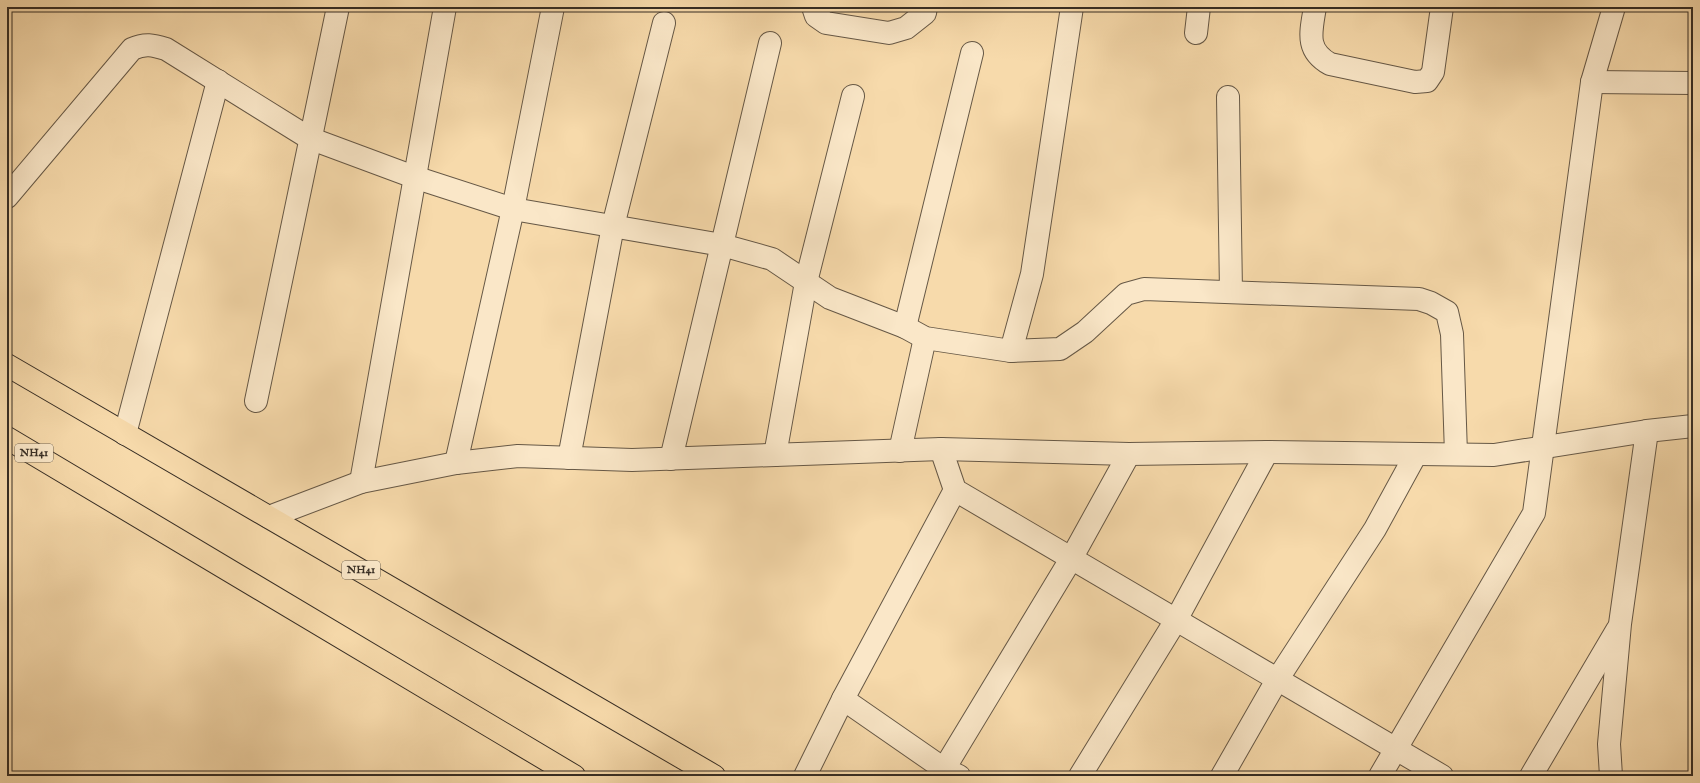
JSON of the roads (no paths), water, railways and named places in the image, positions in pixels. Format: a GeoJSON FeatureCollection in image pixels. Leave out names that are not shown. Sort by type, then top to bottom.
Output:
{"type":"FeatureCollection","features":[{"type":"Feature","properties":{"kind":"highway","name":"NH41"},"geometry":{"type":"LineString","coordinates":[[7,364],[714,776]]}},
{"type":"Feature","properties":{"kind":"highway","name":"NH41"},"geometry":{"type":"LineString","coordinates":[[7,438],[574,776]]}},
{"type":"Feature","properties":{"kind":"street"},"geometry":{"type":"LineString","coordinates":[[256,400],[309,138],[338,7]]}},
{"type":"Feature","properties":{"kind":"street"},"geometry":{"type":"LineString","coordinates":[[361,482],[445,7]]}},
{"type":"Feature","properties":{"kind":"street"},"geometry":{"type":"LineString","coordinates":[[456,463],[513,209],[553,7]]}},
{"type":"Feature","properties":{"kind":"street"},"geometry":{"type":"LineString","coordinates":[[813,7],[816,16],[826,23],[889,33],[906,28],[925,13],[926,7]]}},
{"type":"Feature","properties":{"kind":"street"},"geometry":{"type":"LineString","coordinates":[[1011,351],[1032,274],[1072,7]]}},
{"type":"Feature","properties":{"kind":"street"},"geometry":{"type":"LineString","coordinates":[[1196,33],[1199,7]]}},
{"type":"Feature","properties":{"kind":"street"},"geometry":{"type":"LineString","coordinates":[[1315,7],[1311,37],[1313,48],[1320,59],[1330,64],[1415,82],[1427,81],[1433,72],[1442,7]]}},
{"type":"Feature","properties":{"kind":"street"},"geometry":{"type":"LineString","coordinates":[[1380,776],[1534,513],[1592,82],[1614,7]]}},
{"type":"Feature","properties":{"kind":"street"},"geometry":{"type":"LineString","coordinates":[[569,458],[613,226],[664,23]]}},
{"type":"Feature","properties":{"kind":"street"},"geometry":{"type":"LineString","coordinates":[[671,459],[770,43]]}},
{"type":"Feature","properties":{"kind":"street"},"geometry":{"type":"LineString","coordinates":[[7,197],[132,49],[142,44],[149,44],[166,49],[309,138],[414,177],[513,209],[722,245],[772,259],[830,298],[905,327],[925,338],[1011,351],[1060,349],[1085,332],[1126,294],[1144,289],[1419,299],[1431,303],[1447,312],[1452,334],[1456,454]]}},
{"type":"Feature","properties":{"kind":"street"},"geometry":{"type":"LineString","coordinates":[[905,327],[972,53]]}},
{"type":"Feature","properties":{"kind":"street"},"geometry":{"type":"LineString","coordinates":[[125,434],[218,81]]}},
{"type":"Feature","properties":{"kind":"street"},"geometry":{"type":"LineString","coordinates":[[1592,82],[1693,83]]}},
{"type":"Feature","properties":{"kind":"street"},"geometry":{"type":"LineString","coordinates":[[775,455],[806,282],[853,96]]}},
{"type":"Feature","properties":{"kind":"street"},"geometry":{"type":"LineString","coordinates":[[1228,97],[1231,292]]}},
{"type":"Feature","properties":{"kind":"street"},"geometry":{"type":"LineString","coordinates":[[900,451],[925,338]]}},
{"type":"Feature","properties":{"kind":"street"},"geometry":{"type":"LineString","coordinates":[[269,517],[361,482],[456,463],[518,456],[632,460],[940,449],[1129,454],[1267,452],[1494,455],[1647,431],[1693,426]]}},
{"type":"Feature","properties":{"kind":"street"},"geometry":{"type":"LineString","coordinates":[[1611,776],[1609,744],[1620,624],[1647,431]]}},
{"type":"Feature","properties":{"kind":"street"},"geometry":{"type":"LineString","coordinates":[[940,449],[955,490],[1071,560],[1442,776]]}},
{"type":"Feature","properties":{"kind":"street"},"geometry":{"type":"LineString","coordinates":[[1080,776],[1176,620],[1267,452]]}},
{"type":"Feature","properties":{"kind":"street"},"geometry":{"type":"LineString","coordinates":[[843,700],[951,773],[1129,454]]}},
{"type":"Feature","properties":{"kind":"street"},"geometry":{"type":"LineString","coordinates":[[1222,776],[1277,680],[1375,529],[1416,454]]}},
{"type":"Feature","properties":{"kind":"street"},"geometry":{"type":"LineString","coordinates":[[805,776],[843,700],[955,490]]}},
{"type":"Feature","properties":{"kind":"street"},"geometry":{"type":"LineString","coordinates":[[1531,776],[1620,624]]}}]}
